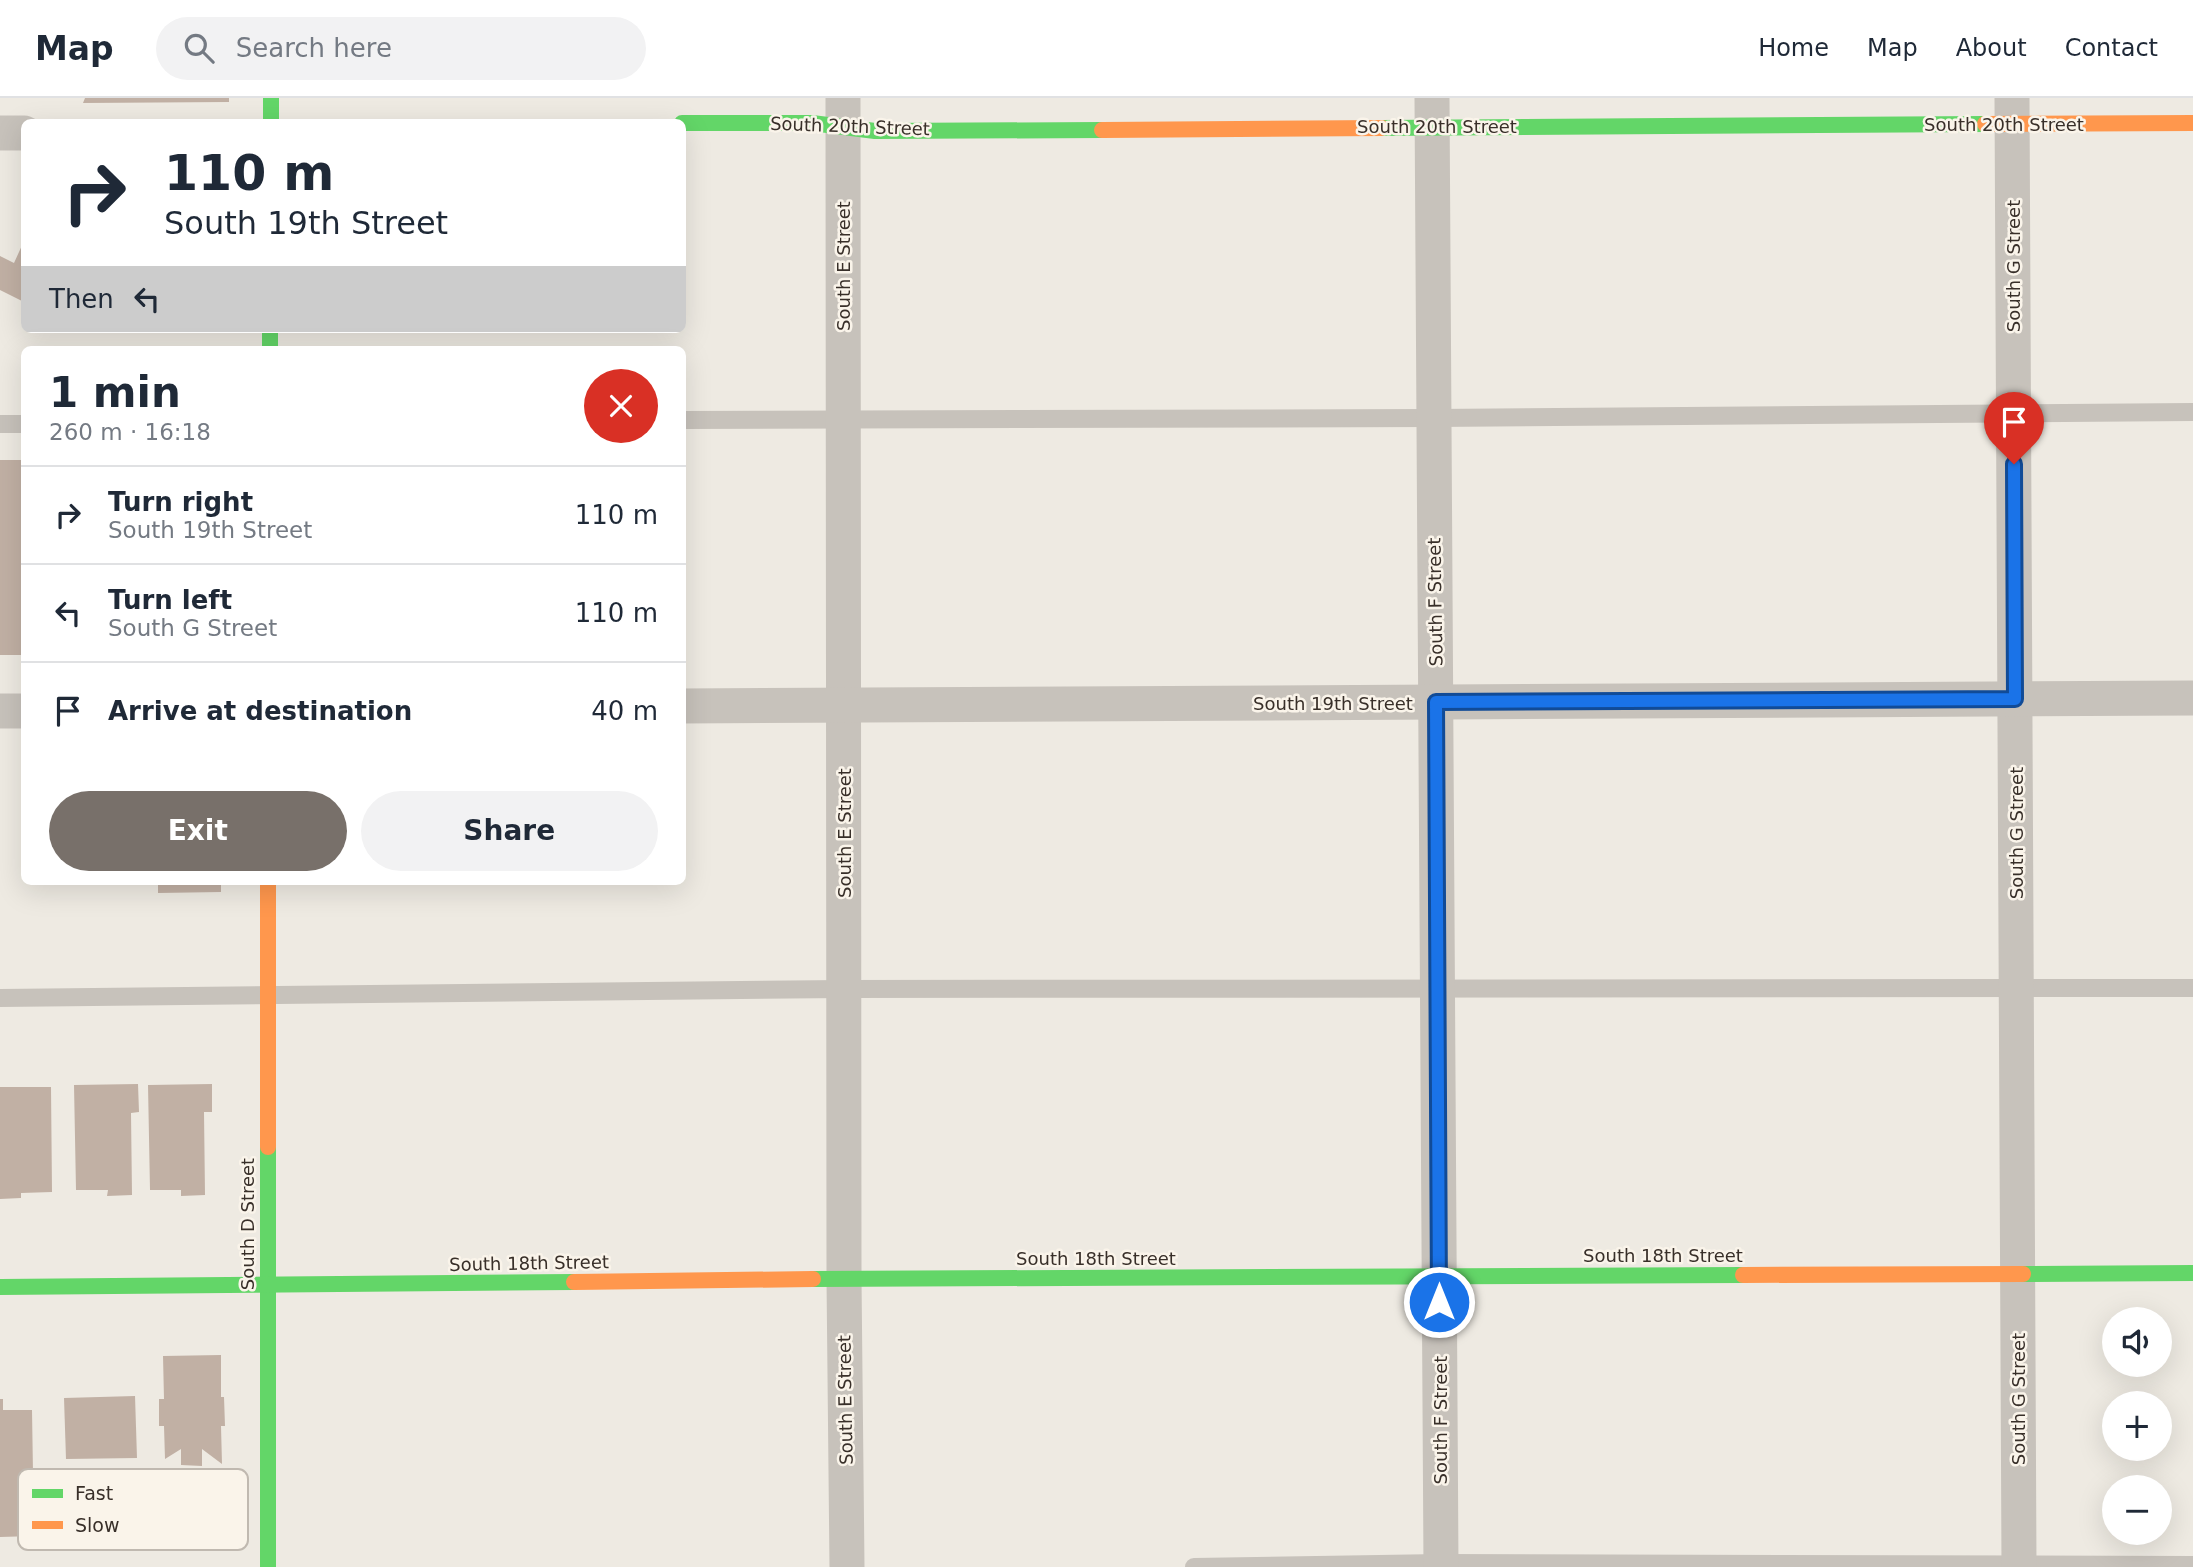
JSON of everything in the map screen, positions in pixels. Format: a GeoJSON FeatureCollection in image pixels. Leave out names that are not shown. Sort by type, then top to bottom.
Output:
{"type":"FeatureCollection","features":[{"type":"Feature","properties":{"kind":"street"},"geometry":{"type":"LineString","coordinates":[[271,98],[271,119]]}},
{"type":"Feature","properties":{"kind":"street","name":"South 20th Street"},"geometry":{"type":"LineString","coordinates":[[686,123],[812,122],[843,112],[874,131],[1432,112],[2012,111],[2193,123]]}},
{"type":"Feature","properties":{"kind":"street","name":"South G Street"},"geometry":{"type":"LineString","coordinates":[[2012,111],[2019,1565]]}},
{"type":"Feature","properties":{"kind":"street","name":"South E Street"},"geometry":{"type":"LineString","coordinates":[[843,112],[846,1567]]}},
{"type":"Feature","properties":{"kind":"street","name":"South F Street"},"geometry":{"type":"LineString","coordinates":[[1432,112],[1441,1565]]}},
{"type":"Feature","properties":{"kind":"street"},"geometry":{"type":"LineString","coordinates":[[0,134],[21,134]]}},
{"type":"Feature","properties":{"kind":"street","name":"South 19th Street"},"geometry":{"type":"LineString","coordinates":[[686,706],[2193,698]]}},
{"type":"Feature","properties":{"kind":"street"},"geometry":{"type":"LineString","coordinates":[[0,711],[21,711]]}},
{"type":"Feature","properties":{"kind":"street","name":"South D Street"},"geometry":{"type":"LineString","coordinates":[[268,885],[268,1567]]}},
{"type":"Feature","properties":{"kind":"street","name":"South 18th Street"},"geometry":{"type":"LineString","coordinates":[[0,1287],[844,1279],[2193,1273]]}},
{"type":"Feature","properties":{"kind":"lane"},"geometry":{"type":"LineString","coordinates":[[686,420],[2193,412]]}},
{"type":"Feature","properties":{"kind":"lane"},"geometry":{"type":"LineString","coordinates":[[0,424],[21,424]]}},
{"type":"Feature","properties":{"kind":"lane"},"geometry":{"type":"LineString","coordinates":[[0,998],[844,989],[2193,988]]}},
{"type":"Feature","properties":{"kind":"lane"},"geometry":{"type":"LineString","coordinates":[[1194,1567],[2193,1565]]}},
{"type":"Feature","properties":{"kind":"building"},"geometry":{"type":"Polygon","coordinates":[[[85,98],[229,98],[229,102],[83,103],[85,98]]]}},
{"type":"Feature","properties":{"kind":"building"},"geometry":{"type":"Polygon","coordinates":[[[21,248],[21,300],[0,290],[0,256],[14,263],[21,248]]]}},
{"type":"Feature","properties":{"kind":"building"},"geometry":{"type":"Polygon","coordinates":[[[0,460],[21,460],[21,655],[0,655],[0,460]]]}},
{"type":"Feature","properties":{"kind":"building"},"geometry":{"type":"Polygon","coordinates":[[[158,885],[221,885],[221,892],[158,893],[158,885]]]}},
{"type":"Feature","properties":{"kind":"building"},"geometry":{"type":"Polygon","coordinates":[[[138,1084],[139,1112],[131,1113],[132,1195],[107,1196],[108,1190],[76,1190],[74,1085],[138,1084]]]}},
{"type":"Feature","properties":{"kind":"building"},"geometry":{"type":"Polygon","coordinates":[[[212,1084],[212,1112],[204,1112],[205,1195],[181,1196],[181,1190],[150,1190],[148,1085],[212,1084]]]}},
{"type":"Feature","properties":{"kind":"building"},"geometry":{"type":"Polygon","coordinates":[[[0,1087],[51,1087],[52,1192],[21,1193],[21,1198],[0,1199],[0,1087]]]}},
{"type":"Feature","properties":{"kind":"building"},"geometry":{"type":"Polygon","coordinates":[[[221,1355],[221,1397],[224,1397],[225,1426],[221,1426],[222,1464],[202,1449],[202,1466],[181,1465],[181,1449],[165,1459],[164,1426],[159,1426],[159,1399],[164,1399],[163,1356],[221,1355]]]}},
{"type":"Feature","properties":{"kind":"building"},"geometry":{"type":"Polygon","coordinates":[[[135,1396],[137,1458],[66,1459],[64,1398],[135,1396]]]}},
{"type":"Feature","properties":{"kind":"building"},"geometry":{"type":"Polygon","coordinates":[[[0,1399],[3,1399],[3,1410],[32,1410],[33,1469],[18,1469],[18,1536],[0,1537],[0,1399]]]}},
{"type":"Feature","properties":{"kind":"traffic: fast"},"geometry":{"type":"LineString","coordinates":[[271,98],[271,119]]}},
{"type":"Feature","properties":{"kind":"traffic: fast"},"geometry":{"type":"LineString","coordinates":[[686,123],[812,123],[875,131],[1102,130]]}},
{"type":"Feature","properties":{"kind":"traffic: fast"},"geometry":{"type":"LineString","coordinates":[[1382,128],[1985,124]]}},
{"type":"Feature","properties":{"kind":"traffic: fast"},"geometry":{"type":"LineString","coordinates":[[270,333],[270,346]]}},
{"type":"Feature","properties":{"kind":"traffic: fast"},"geometry":{"type":"LineString","coordinates":[[268,1147],[268,1567]]}},
{"type":"Feature","properties":{"kind":"traffic: fast"},"geometry":{"type":"LineString","coordinates":[[2023,1274],[2193,1273]]}},
{"type":"Feature","properties":{"kind":"traffic: fast"},"geometry":{"type":"LineString","coordinates":[[813,1279],[1743,1275]]}},
{"type":"Feature","properties":{"kind":"traffic: fast"},"geometry":{"type":"LineString","coordinates":[[0,1287],[574,1282]]}},
{"type":"Feature","properties":{"kind":"traffic: slow"},"geometry":{"type":"LineString","coordinates":[[1985,124],[2193,123]]}},
{"type":"Feature","properties":{"kind":"traffic: slow"},"geometry":{"type":"LineString","coordinates":[[1102,130],[1382,128]]}},
{"type":"Feature","properties":{"kind":"traffic: slow"},"geometry":{"type":"LineString","coordinates":[[268,885],[268,1147]]}},
{"type":"Feature","properties":{"kind":"traffic: slow"},"geometry":{"type":"LineString","coordinates":[[1743,1275],[2023,1274]]}},
{"type":"Feature","properties":{"kind":"traffic: slow"},"geometry":{"type":"LineString","coordinates":[[574,1282],[813,1279]]}},
{"type":"Feature","properties":{"kind":"route"},"geometry":{"type":"LineString","coordinates":[[1439,1302],[1436,702],[2015,699],[2014,464]]}}]}
